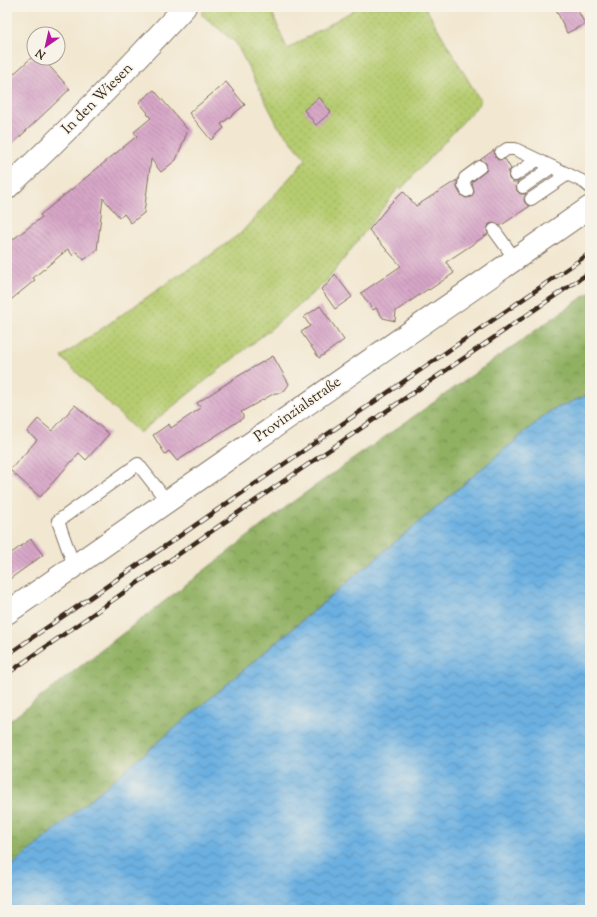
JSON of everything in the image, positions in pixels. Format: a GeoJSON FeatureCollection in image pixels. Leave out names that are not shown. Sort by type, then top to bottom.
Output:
{"type":"FeatureCollection","features":[{"type":"Feature","properties":{"kind":"main road","name":"In den Wiesen"},"geometry":{"type":"LineString","coordinates":[[7,188],[36,162],[132,65],[185,7]]}},
{"type":"Feature","properties":{"kind":"main road","name":"Provinzialstraße"},"geometry":{"type":"LineString","coordinates":[[7,613],[590,207]]}},
{"type":"Feature","properties":{"kind":"lane"},"geometry":{"type":"LineString","coordinates":[[500,153],[512,148],[568,174],[584,182],[590,187]]}},
{"type":"Feature","properties":{"kind":"lane"},"geometry":{"type":"LineString","coordinates":[[515,175],[537,160]]}},
{"type":"Feature","properties":{"kind":"lane"},"geometry":{"type":"LineString","coordinates":[[523,187],[552,167]]}},
{"type":"Feature","properties":{"kind":"lane"},"geometry":{"type":"LineString","coordinates":[[467,190],[464,185],[465,178],[480,168]]}},
{"type":"Feature","properties":{"kind":"lane"},"geometry":{"type":"LineString","coordinates":[[531,199],[568,174]]}},
{"type":"Feature","properties":{"kind":"lane"},"geometry":{"type":"LineString","coordinates":[[494,230],[515,259]]}},
{"type":"Feature","properties":{"kind":"lane"},"geometry":{"type":"LineString","coordinates":[[74,566],[58,522],[138,464],[166,501]]}},
{"type":"Feature","properties":{"kind":"green space"},"geometry":{"type":"Polygon","coordinates":[[[207,7],[270,7],[287,49],[359,7],[425,7],[481,102],[401,189],[399,187],[327,281],[267,332],[139,433],[61,357],[176,277],[201,262],[242,232],[306,159],[278,126],[236,43],[201,14],[207,7]]]}},
{"type":"Feature","properties":{"kind":"green space"},"geometry":{"type":"Polygon","coordinates":[[[590,292],[590,394],[550,411],[7,870],[7,723],[294,501],[590,292]]]}},
{"type":"Feature","properties":{"kind":"water"},"geometry":{"type":"Polygon","coordinates":[[[590,394],[590,910],[7,910],[7,870],[550,411],[590,394]]]}},
{"type":"Feature","properties":{"kind":"building"},"geometry":{"type":"Polygon","coordinates":[[[555,7],[576,7],[585,24],[567,33],[555,7]]]}},
{"type":"Feature","properties":{"kind":"building"},"geometry":{"type":"Polygon","coordinates":[[[26,63],[26,66],[49,66],[70,89],[7,149],[7,80],[26,63]]]}},
{"type":"Feature","properties":{"kind":"building"},"geometry":{"type":"Polygon","coordinates":[[[226,82],[245,105],[221,124],[224,128],[211,140],[189,113],[226,82]]]}},
{"type":"Feature","properties":{"kind":"building"},"geometry":{"type":"Polygon","coordinates":[[[154,90],[188,130],[176,160],[161,172],[151,159],[144,213],[131,223],[124,214],[120,218],[103,198],[97,250],[84,260],[77,252],[73,256],[68,249],[33,278],[35,280],[7,303],[7,244],[42,217],[40,215],[137,136],[134,132],[151,118],[139,102],[154,90]]]}},
{"type":"Feature","properties":{"kind":"building"},"geometry":{"type":"Polygon","coordinates":[[[319,97],[331,112],[316,125],[304,110],[319,97]]]}},
{"type":"Feature","properties":{"kind":"building"},"geometry":{"type":"Polygon","coordinates":[[[494,150],[495,157],[498,160],[505,159],[511,169],[508,172],[509,179],[512,182],[518,182],[516,187],[517,191],[520,194],[526,194],[524,200],[525,203],[530,206],[500,226],[494,223],[489,224],[487,230],[488,234],[446,262],[454,273],[396,311],[395,321],[383,318],[376,308],[373,310],[361,293],[401,266],[369,230],[390,204],[403,191],[416,206],[457,180],[457,188],[461,195],[466,198],[471,197],[474,192],[472,182],[487,170],[486,163],[480,160],[494,150]]]}},
{"type":"Feature","properties":{"kind":"building"},"geometry":{"type":"Polygon","coordinates":[[[335,274],[352,297],[335,309],[321,289],[329,283],[335,274]]]}},
{"type":"Feature","properties":{"kind":"building"},"geometry":{"type":"Polygon","coordinates":[[[320,306],[344,340],[319,358],[301,332],[310,326],[304,317],[320,306]]]}},
{"type":"Feature","properties":{"kind":"building"},"geometry":{"type":"Polygon","coordinates":[[[273,356],[289,384],[285,390],[280,393],[275,393],[241,412],[243,418],[177,461],[169,451],[165,454],[153,435],[169,424],[171,428],[201,408],[197,403],[235,378],[273,356]]]}},
{"type":"Feature","properties":{"kind":"building"},"geometry":{"type":"Polygon","coordinates":[[[75,405],[109,434],[86,460],[79,453],[40,497],[10,470],[37,440],[27,432],[38,419],[52,431],[75,405]]]}},
{"type":"Feature","properties":{"kind":"building"},"geometry":{"type":"Polygon","coordinates":[[[31,539],[43,555],[7,581],[7,556],[31,539]]]}},
{"type":"Feature","properties":{"kind":"railway"},"geometry":{"type":"LineString","coordinates":[[7,655],[590,253]]}},
{"type":"Feature","properties":{"kind":"railway"},"geometry":{"type":"LineString","coordinates":[[7,674],[275,487],[590,272]]}}]}
